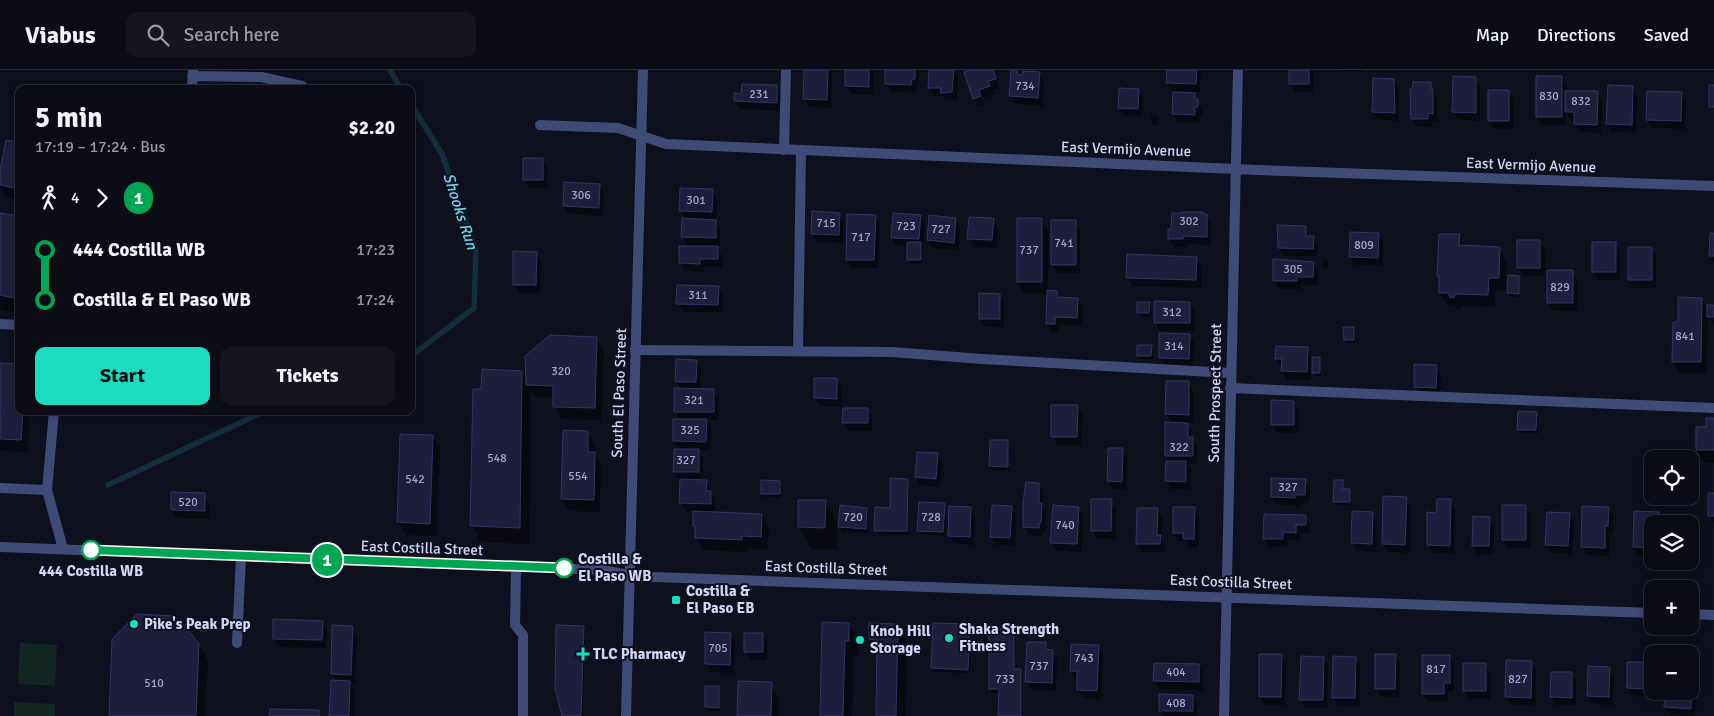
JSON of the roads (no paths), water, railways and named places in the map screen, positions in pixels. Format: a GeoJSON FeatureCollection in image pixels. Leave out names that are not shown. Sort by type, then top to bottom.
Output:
{"type":"FeatureCollection","features":[{"type":"Feature","properties":{"kind":"street","name":"South El Paso Street"},"geometry":{"type":"LineString","coordinates":[[626,716],[643,70]]}},
{"type":"Feature","properties":{"kind":"street"},"geometry":{"type":"LineString","coordinates":[[784,150],[786,70]]}},
{"type":"Feature","properties":{"kind":"street","name":"South Prospect Street"},"geometry":{"type":"LineString","coordinates":[[1224,716],[1238,70]]}},
{"type":"Feature","properties":{"kind":"street"},"geometry":{"type":"LineString","coordinates":[[192,73],[261,77],[297,85]]}},
{"type":"Feature","properties":{"kind":"street","name":"East Vermijo Avenue"},"geometry":{"type":"LineString","coordinates":[[540,125],[618,128],[641,134],[666,144],[1236,169],[1714,186]]}},
{"type":"Feature","properties":{"kind":"street"},"geometry":{"type":"LineString","coordinates":[[798,351],[801,151]]}},
{"type":"Feature","properties":{"kind":"street"},"geometry":{"type":"LineString","coordinates":[[0,324],[15,325]]}},
{"type":"Feature","properties":{"kind":"street"},"geometry":{"type":"LineString","coordinates":[[635,350],[892,352],[1230,373]]}},
{"type":"Feature","properties":{"kind":"street"},"geometry":{"type":"LineString","coordinates":[[1230,388],[1714,408]]}},
{"type":"Feature","properties":{"kind":"street"},"geometry":{"type":"LineString","coordinates":[[54,415],[47,490],[63,549]]}},
{"type":"Feature","properties":{"kind":"street"},"geometry":{"type":"LineString","coordinates":[[0,488],[47,490]]}},
{"type":"Feature","properties":{"kind":"street","name":"East Costilla Street"},"geometry":{"type":"LineString","coordinates":[[0,546],[602,570],[629,575],[1644,612]]}},
{"type":"Feature","properties":{"kind":"street"},"geometry":{"type":"LineString","coordinates":[[237,643],[241,556]]}},
{"type":"Feature","properties":{"kind":"street"},"geometry":{"type":"LineString","coordinates":[[516,567],[515,624],[523,635],[523,716]]}},
{"type":"Feature","properties":{"kind":"street"},"geometry":{"type":"LineString","coordinates":[[1699,614],[1714,615]]}},
{"type":"Feature","properties":{"kind":"waterway","name":"Shooks Run"},"geometry":{"type":"LineString","coordinates":[[390,70],[399,85]]}},
{"type":"Feature","properties":{"kind":"waterway","name":"Shooks Run"},"geometry":{"type":"LineString","coordinates":[[415,110],[442,154],[476,251],[474,308],[415,353]]}},
{"type":"Feature","properties":{"kind":"waterway","name":"Shooks Run"},"geometry":{"type":"LineString","coordinates":[[108,485],[257,415]]}},
{"type":"Feature","properties":{"kind":"place","name":"444 Costilla WB"},"geometry":{"type":"Point","coordinates":[91,550]}},
{"type":"Feature","properties":{"kind":"place","name":"Costilla & El Paso WB"},"geometry":{"type":"Point","coordinates":[564,568]}},
{"type":"Feature","properties":{"kind":"place","name":"Costilla & El Paso EB"},"geometry":{"type":"Point","coordinates":[676,600]}},
{"type":"Feature","properties":{"kind":"place","name":"Pike's Peak Prep"},"geometry":{"type":"Point","coordinates":[134,624]}},
{"type":"Feature","properties":{"kind":"place","name":"Shaka Strength Fitness"},"geometry":{"type":"Point","coordinates":[949,638]}},
{"type":"Feature","properties":{"kind":"place","name":"Knob Hill Storage"},"geometry":{"type":"Point","coordinates":[860,640]}},
{"type":"Feature","properties":{"kind":"place","name":"TLC Pharmacy"},"geometry":{"type":"Point","coordinates":[583,654]}}]}
